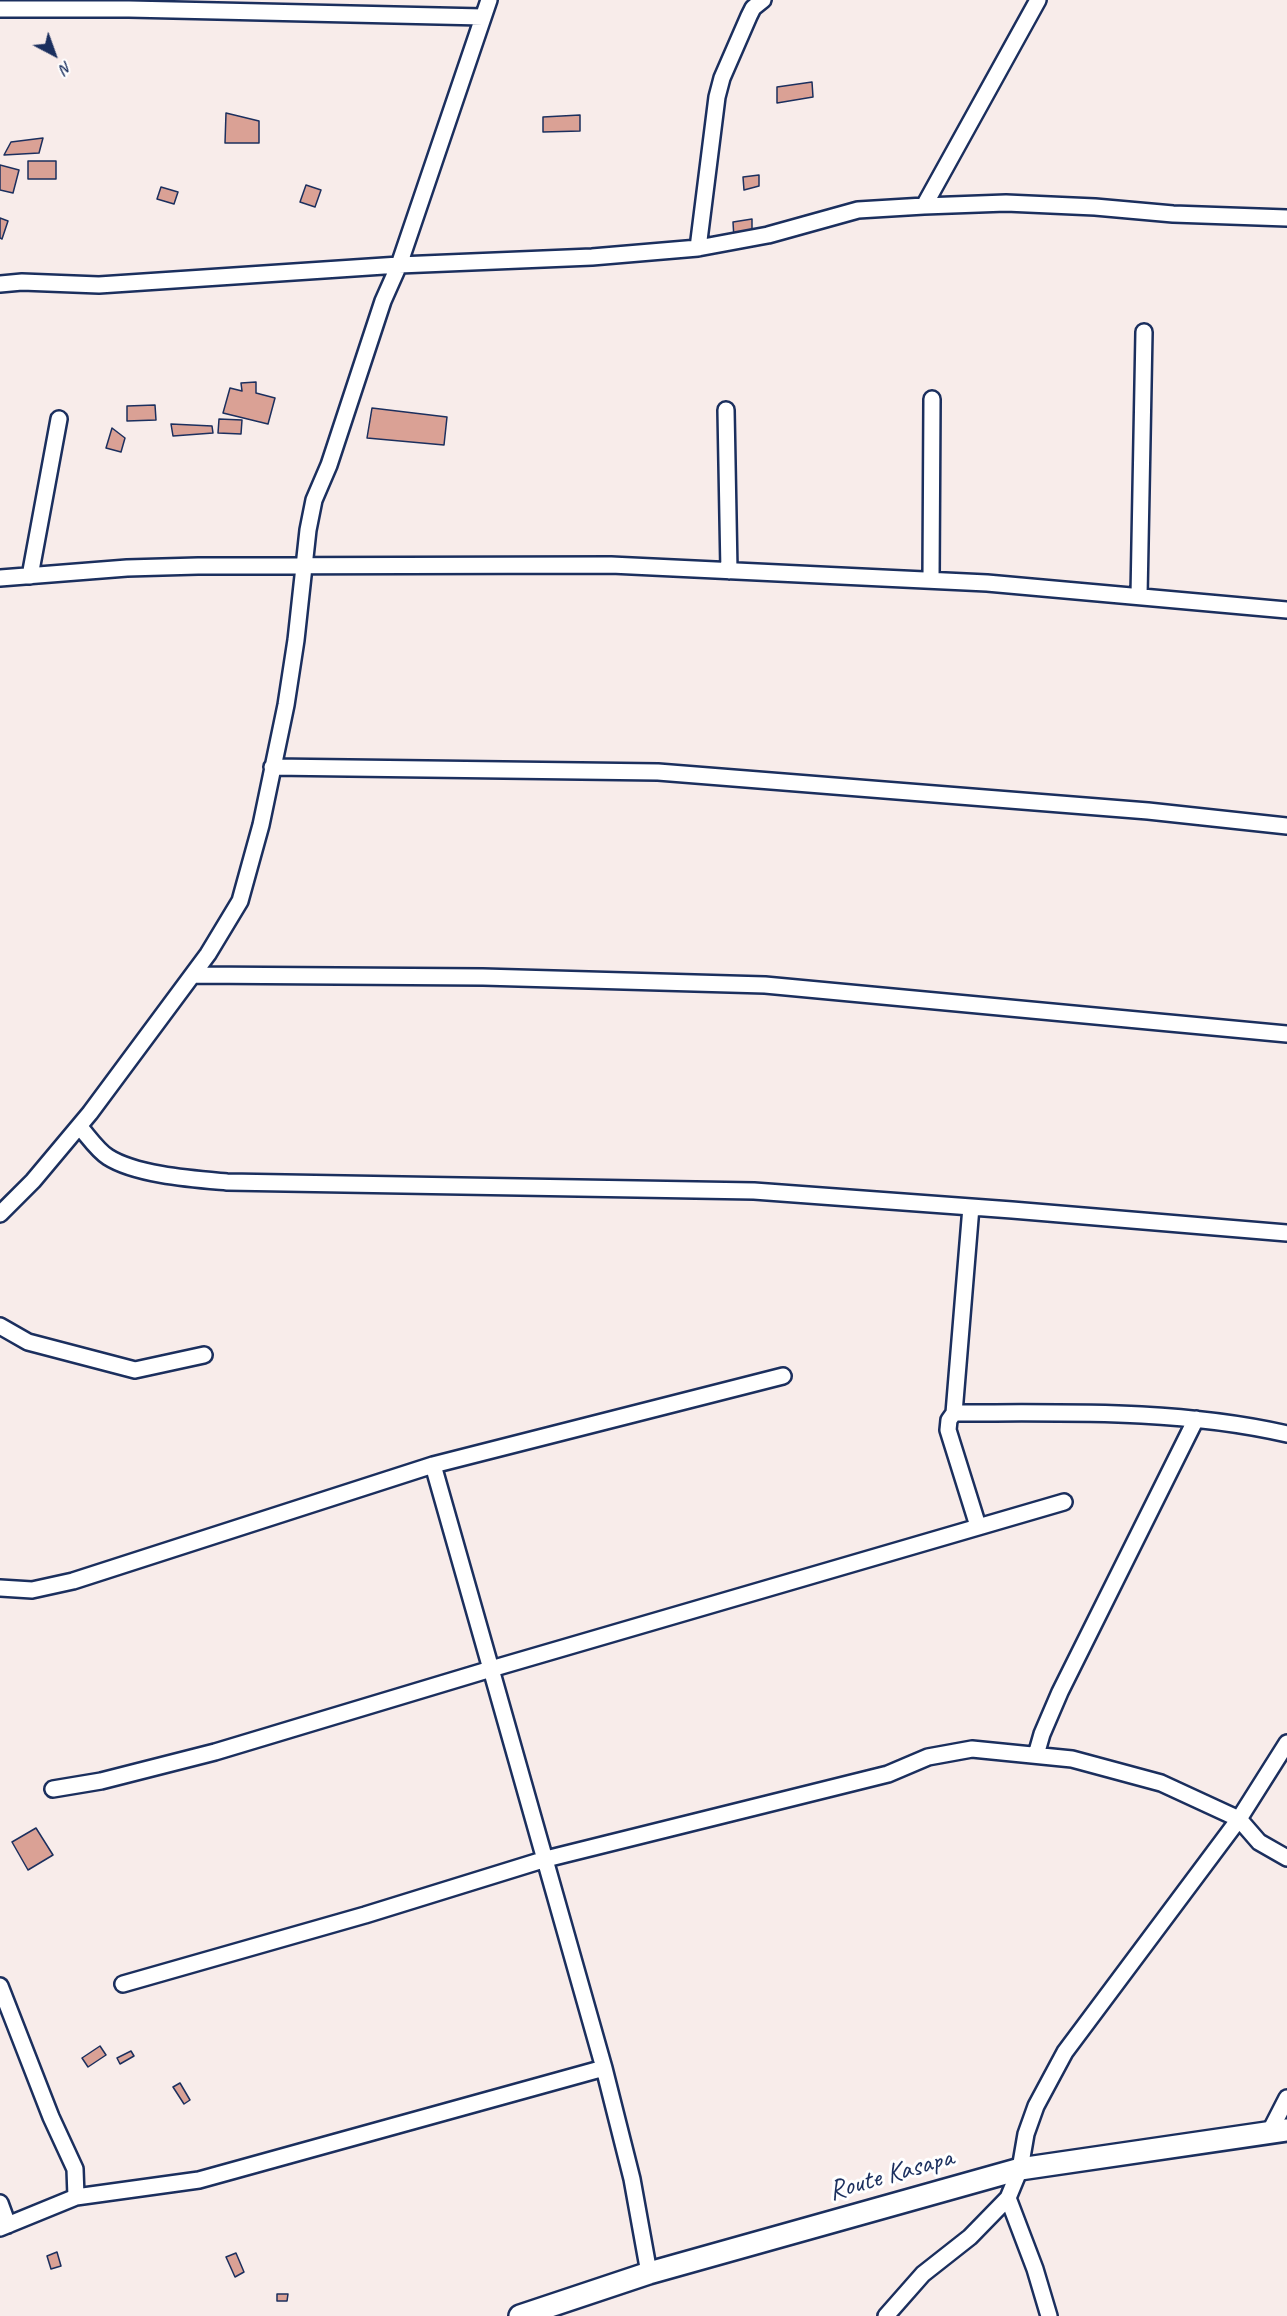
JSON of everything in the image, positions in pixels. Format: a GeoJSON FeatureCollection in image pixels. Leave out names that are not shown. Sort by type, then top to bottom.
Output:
{"type":"FeatureCollection","features":[{"type":"Feature","properties":{"kind":"main road","name":"Route Kasapa"},"geometry":{"type":"LineString","coordinates":[[520,2316],[649,2273],[1020,2169],[1278,2132]]}},
{"type":"Feature","properties":{"kind":"street"},"geometry":{"type":"LineString","coordinates":[[0,1214],[33,1182],[79,1126],[193,975],[240,902],[261,825],[286,705],[308,530],[314,500],[329,465],[383,301],[399,266],[489,0]]}},
{"type":"Feature","properties":{"kind":"street"},"geometry":{"type":"LineString","coordinates":[[698,248],[710,140],[722,78],[753,8],[763,0]]}},
{"type":"Feature","properties":{"kind":"street"},"geometry":{"type":"LineString","coordinates":[[924,206],[1038,0]]}},
{"type":"Feature","properties":{"kind":"street"},"geometry":{"type":"LineString","coordinates":[[0,9],[209,5],[483,17]]}},
{"type":"Feature","properties":{"kind":"street"},"geometry":{"type":"LineString","coordinates":[[0,284],[22,282],[99,285],[399,266],[592,257],[698,248],[768,235],[858,210],[924,206],[1006,203],[1095,207],[1173,214],[1287,218]]}},
{"type":"Feature","properties":{"kind":"street"},"geometry":{"type":"LineString","coordinates":[[1139,596],[1144,332]]}},
{"type":"Feature","properties":{"kind":"street"},"geometry":{"type":"LineString","coordinates":[[931,580],[932,399]]}},
{"type":"Feature","properties":{"kind":"street"},"geometry":{"type":"LineString","coordinates":[[726,411],[729,571]]}},
{"type":"Feature","properties":{"kind":"street"},"geometry":{"type":"LineString","coordinates":[[30,576],[59,419]]}},
{"type":"Feature","properties":{"kind":"street"},"geometry":{"type":"LineString","coordinates":[[0,578],[198,566],[611,565],[987,583],[1287,610]]}},
{"type":"Feature","properties":{"kind":"street"},"geometry":{"type":"LineString","coordinates":[[273,767],[658,772],[1136,810],[1287,826]]}},
{"type":"Feature","properties":{"kind":"street"},"geometry":{"type":"LineString","coordinates":[[193,975],[483,977],[765,985],[1287,1034]]}},
{"type":"Feature","properties":{"kind":"street"},"geometry":{"type":"LineString","coordinates":[[79,1126],[108,1157],[138,1168],[188,1179],[238,1182],[754,1191],[1287,1233]]}},
{"type":"Feature","properties":{"kind":"street"},"geometry":{"type":"LineString","coordinates":[[971,1207],[954,1413],[949,1420],[948,1430],[978,1526]]}},
{"type":"Feature","properties":{"kind":"street"},"geometry":{"type":"LineString","coordinates":[[0,1326],[28,1342],[135,1370],[204,1355]]}},
{"type":"Feature","properties":{"kind":"street"},"geometry":{"type":"LineString","coordinates":[[0,1588],[32,1590],[73,1581],[433,1465],[783,1376]]}},
{"type":"Feature","properties":{"kind":"street"},"geometry":{"type":"LineString","coordinates":[[954,1413],[1132,1413],[1247,1425],[1287,1434]]}},
{"type":"Feature","properties":{"kind":"street"},"geometry":{"type":"LineString","coordinates":[[1036,1755],[1042,1734],[1060,1692],[1196,1419]]}},
{"type":"Feature","properties":{"kind":"street"},"geometry":{"type":"LineString","coordinates":[[433,1465],[604,2068],[632,2180],[649,2273]]}},
{"type":"Feature","properties":{"kind":"street"},"geometry":{"type":"LineString","coordinates":[[53,1790],[101,1781],[215,1752],[1064,1502]]}},
{"type":"Feature","properties":{"kind":"street"},"geometry":{"type":"LineString","coordinates":[[886,2316],[923,2274],[970,2237],[1008,2198],[1020,2169],[1026,2134],[1036,2106],[1065,2052],[1239,1819],[1287,1743]]}},
{"type":"Feature","properties":{"kind":"street"},"geometry":{"type":"LineString","coordinates":[[123,1984],[365,1915],[546,1859],[888,1774],[928,1757],[972,1749],[1072,1759],[1161,1783],[1239,1819],[1259,1842],[1287,1858]]}},
{"type":"Feature","properties":{"kind":"street"},"geometry":{"type":"LineString","coordinates":[[0,1986],[51,2117],[75,2169],[76,2197]]}},
{"type":"Feature","properties":{"kind":"street"},"geometry":{"type":"LineString","coordinates":[[0,2204],[4,2226],[76,2197],[199,2180],[604,2068]]}},
{"type":"Feature","properties":{"kind":"street"},"geometry":{"type":"LineString","coordinates":[[1278,2132],[1287,2098]]}},
{"type":"Feature","properties":{"kind":"street"},"geometry":{"type":"LineString","coordinates":[[1008,2198],[1035,2269],[1049,2316]]}},
{"type":"Feature","properties":{"kind":"building"},"geometry":{"type":"Polygon","coordinates":[[[812,82],[813,97],[777,103],[777,87],[812,82]]]}},
{"type":"Feature","properties":{"kind":"building"},"geometry":{"type":"Polygon","coordinates":[[[226,113],[259,121],[259,143],[225,143],[226,113]]]}},
{"type":"Feature","properties":{"kind":"building"},"geometry":{"type":"Polygon","coordinates":[[[580,115],[580,131],[543,132],[543,117],[580,115]]]}},
{"type":"Feature","properties":{"kind":"building"},"geometry":{"type":"Polygon","coordinates":[[[43,138],[39,153],[4,155],[11,142],[43,138]]]}},
{"type":"Feature","properties":{"kind":"building"},"geometry":{"type":"Polygon","coordinates":[[[28,161],[56,161],[56,179],[28,179],[28,161]]]}},
{"type":"Feature","properties":{"kind":"building"},"geometry":{"type":"Polygon","coordinates":[[[0,165],[19,170],[13,193],[0,190],[0,165]]]}},
{"type":"Feature","properties":{"kind":"building"},"geometry":{"type":"Polygon","coordinates":[[[759,175],[759,186],[744,190],[743,177],[759,175]]]}},
{"type":"Feature","properties":{"kind":"building"},"geometry":{"type":"Polygon","coordinates":[[[306,185],[321,190],[315,207],[300,202],[306,185]]]}},
{"type":"Feature","properties":{"kind":"building"},"geometry":{"type":"Polygon","coordinates":[[[161,187],[178,192],[174,204],[157,199],[161,187]]]}},
{"type":"Feature","properties":{"kind":"building"},"geometry":{"type":"Polygon","coordinates":[[[0,218],[8,221],[2,239],[0,238],[0,218]]]}},
{"type":"Feature","properties":{"kind":"building"},"geometry":{"type":"Polygon","coordinates":[[[752,219],[752,234],[734,239],[733,222],[752,219]]]}},
{"type":"Feature","properties":{"kind":"building"},"geometry":{"type":"Polygon","coordinates":[[[256,382],[256,393],[275,398],[268,424],[223,413],[230,388],[242,391],[241,383],[256,382]]]}},
{"type":"Feature","properties":{"kind":"building"},"geometry":{"type":"Polygon","coordinates":[[[155,405],[156,420],[127,421],[127,406],[155,405]]]}},
{"type":"Feature","properties":{"kind":"building"},"geometry":{"type":"Polygon","coordinates":[[[372,408],[447,417],[444,445],[367,438],[372,408]]]}},
{"type":"Feature","properties":{"kind":"building"},"geometry":{"type":"Polygon","coordinates":[[[219,419],[242,420],[241,434],[218,433],[219,419]]]}},
{"type":"Feature","properties":{"kind":"building"},"geometry":{"type":"Polygon","coordinates":[[[171,424],[212,426],[213,433],[173,436],[171,424]]]}},
{"type":"Feature","properties":{"kind":"building"},"geometry":{"type":"Polygon","coordinates":[[[112,428],[125,438],[121,452],[106,448],[112,428]]]}},
{"type":"Feature","properties":{"kind":"building"},"geometry":{"type":"Polygon","coordinates":[[[36,1828],[53,1855],[28,1870],[12,1842],[36,1828]]]}},
{"type":"Feature","properties":{"kind":"building"},"geometry":{"type":"Polygon","coordinates":[[[100,2046],[106,2055],[88,2067],[82,2058],[100,2046]]]}},
{"type":"Feature","properties":{"kind":"building"},"geometry":{"type":"Polygon","coordinates":[[[131,2051],[134,2056],[120,2064],[117,2058],[131,2051]]]}},
{"type":"Feature","properties":{"kind":"building"},"geometry":{"type":"Polygon","coordinates":[[[180,2083],[190,2100],[184,2104],[173,2087],[180,2083]]]}},
{"type":"Feature","properties":{"kind":"building"},"geometry":{"type":"Polygon","coordinates":[[[57,2252],[61,2266],[51,2269],[47,2256],[57,2252]]]}},
{"type":"Feature","properties":{"kind":"building"},"geometry":{"type":"Polygon","coordinates":[[[236,2253],[244,2272],[235,2277],[226,2257],[236,2253]]]}},
{"type":"Feature","properties":{"kind":"building"},"geometry":{"type":"Polygon","coordinates":[[[277,2294],[288,2294],[287,2301],[277,2301],[277,2294]]]}}]}
